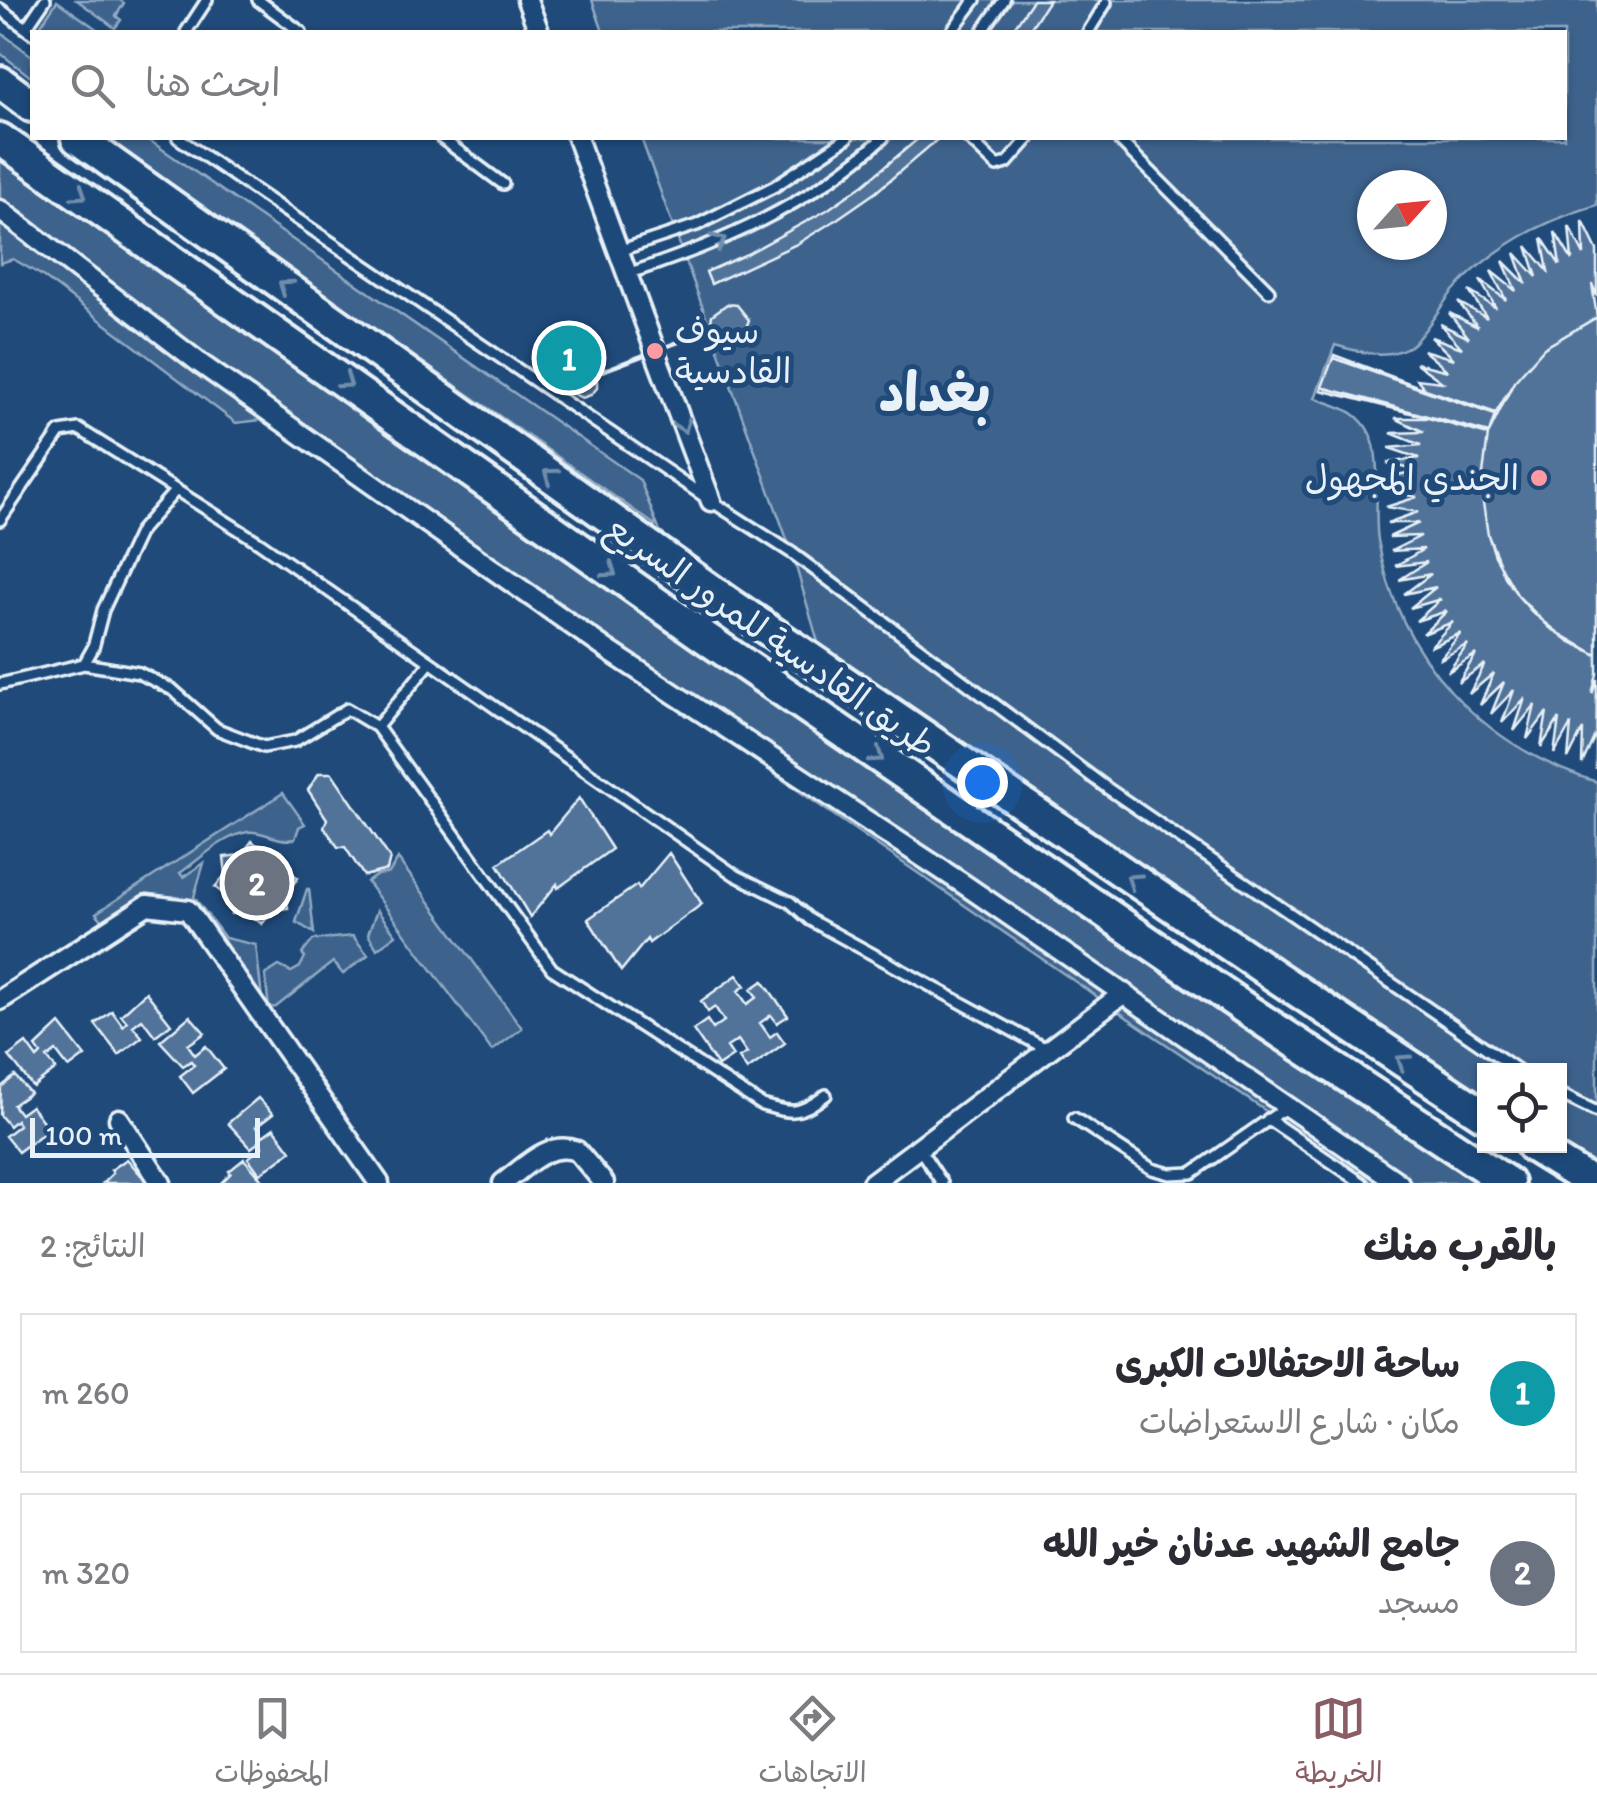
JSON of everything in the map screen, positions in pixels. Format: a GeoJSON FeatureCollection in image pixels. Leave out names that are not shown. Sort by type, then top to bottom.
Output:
{"type":"FeatureCollection","features":[{"type":"Feature","properties":{"kind":"highway"},"geometry":{"type":"LineString","coordinates":[[0,82],[30,104]]}},
{"type":"Feature","properties":{"kind":"highway","name":"طريق القادسية للمرور السريع"},"geometry":{"type":"LineString","coordinates":[[80,140],[740,610],[1477,1109]]}},
{"type":"Feature","properties":{"kind":"highway","name":"طريق القادسية للمرور السريع"},"geometry":{"type":"LineString","coordinates":[[2,141],[703,636],[1250,1012],[1508,1183]]}},
{"type":"Feature","properties":{"kind":"highway"},"geometry":{"type":"LineString","coordinates":[[1543,1153],[1592,1183]]}},
{"type":"Feature","properties":{"kind":"street"},"geometry":{"type":"LineString","coordinates":[[527,0],[538,30]]}},
{"type":"Feature","properties":{"kind":"street"},"geometry":{"type":"LineString","coordinates":[[578,140],[711,501]]}},
{"type":"Feature","properties":{"kind":"street"},"geometry":{"type":"LineString","coordinates":[[0,210],[201,364],[609,650],[1124,993],[1399,1183]]}},
{"type":"Feature","properties":{"kind":"street"},"geometry":{"type":"LineString","coordinates":[[0,1000],[147,905],[188,910],[375,1181]]}},
{"type":"Feature","properties":{"kind":"street"},"geometry":{"type":"LineString","coordinates":[[872,1183],[1124,993]]}},
{"type":"Feature","properties":{"kind":"street"},"geometry":{"type":"LineString","coordinates":[[119,1119],[161,1183]]}},
{"type":"Feature","properties":{"kind":"street"},"geometry":{"type":"LineString","coordinates":[[504,1183],[543,1152],[568,1148],[576,1151],[604,1183]]}},
{"type":"Feature","properties":{"kind":"lane"},"geometry":{"type":"LineString","coordinates":[[0,9],[29,31],[45,0]]}},
{"type":"Feature","properties":{"kind":"lane"},"geometry":{"type":"LineString","coordinates":[[187,30],[207,0]]}},
{"type":"Feature","properties":{"kind":"lane"},"geometry":{"type":"LineString","coordinates":[[258,0],[299,30]]}},
{"type":"Feature","properties":{"kind":"lane"},"geometry":{"type":"LineString","coordinates":[[953,30],[976,0]]}},
{"type":"Feature","properties":{"kind":"lane"},"geometry":{"type":"LineString","coordinates":[[983,30],[1004,0]]}},
{"type":"Feature","properties":{"kind":"lane"},"geometry":{"type":"LineString","coordinates":[[1089,30],[1106,3]]}},
{"type":"Feature","properties":{"kind":"lane"},"geometry":{"type":"LineString","coordinates":[[181,140],[792,553],[1107,788],[1508,1063]]}},
{"type":"Feature","properties":{"kind":"lane"},"geometry":{"type":"LineString","coordinates":[[444,140],[503,184]]}},
{"type":"Feature","properties":{"kind":"lane"},"geometry":{"type":"LineString","coordinates":[[618,251],[713,218],[776,186],[844,140]]}},
{"type":"Feature","properties":{"kind":"lane"},"geometry":{"type":"LineString","coordinates":[[627,274],[706,248],[788,207],[881,140]]}},
{"type":"Feature","properties":{"kind":"lane"},"geometry":{"type":"LineString","coordinates":[[970,140],[997,166],[1007,163],[1027,140]]}},
{"type":"Feature","properties":{"kind":"lane"},"geometry":{"type":"LineString","coordinates":[[1119,140],[1269,291]]}},
{"type":"Feature","properties":{"kind":"lane"},"geometry":{"type":"LineString","coordinates":[[0,520],[60,432],[79,429],[260,544],[735,875],[790,902],[810,920],[1048,1050]]}},
{"type":"Feature","properties":{"kind":"lane"},"geometry":{"type":"LineString","coordinates":[[84,664],[94,648],[103,610],[140,531],[176,490]]}},
{"type":"Feature","properties":{"kind":"lane"},"geometry":{"type":"LineString","coordinates":[[0,684],[84,664],[139,672],[173,690],[218,729],[264,747],[295,741],[347,709],[378,727],[552,969],[762,1105],[793,1114],[808,1109],[826,1095]]}},
{"type":"Feature","properties":{"kind":"lane"},"geometry":{"type":"LineString","coordinates":[[378,727],[430,664]]}},
{"type":"Feature","properties":{"kind":"lane"},"geometry":{"type":"LineString","coordinates":[[1567,1097],[1597,1112]]}},
{"type":"Feature","properties":{"kind":"lane"},"geometry":{"type":"LineString","coordinates":[[1074,1118],[1152,1169],[1170,1174],[1192,1173],[1288,1106]]}},
{"type":"Feature","properties":{"kind":"lane"},"geometry":{"type":"LineString","coordinates":[[1268,1119],[1362,1183]]}},
{"type":"Feature","properties":{"kind":"lane"},"geometry":{"type":"LineString","coordinates":[[919,1148],[942,1183]]}},
{"type":"Feature","properties":{"kind":"shaded area"},"geometry":{"type":"Polygon","coordinates":[[[77,0],[120,0],[124,3],[116,16],[121,20],[115,28],[77,0]]]}},
{"type":"Feature","properties":{"kind":"shaded area"},"geometry":{"type":"Polygon","coordinates":[[[592,0],[1597,0],[1597,205],[1537,228],[1484,262],[1453,291],[1410,346],[1382,354],[1335,345],[1315,398],[1353,414],[1370,434],[1376,457],[1378,540],[1388,583],[1426,660],[1452,693],[1518,746],[1597,782],[1597,1165],[1567,1148],[1567,1063],[1477,1063],[1477,1095],[818,642],[792,553],[642,140],[1567,140],[1567,30],[602,30],[592,0]]]}},
{"type":"Feature","properties":{"kind":"shaded area"},"geometry":{"type":"Polygon","coordinates":[[[57,1],[98,30],[49,30],[41,25],[57,1]]]}},
{"type":"Feature","properties":{"kind":"shaded area"},"geometry":{"type":"Polygon","coordinates":[[[0,32],[30,54],[30,76],[0,53],[0,32]]]}},
{"type":"Feature","properties":{"kind":"shaded area"},"geometry":{"type":"Polygon","coordinates":[[[105,140],[149,140],[640,480],[658,527],[105,140]]]}},
{"type":"Feature","properties":{"kind":"shaded area"},"geometry":{"type":"Polygon","coordinates":[[[0,158],[1481,1183],[1373,1183],[261,420],[236,423],[41,275],[13,259],[0,263],[0,158]]]}},
{"type":"Feature","properties":{"kind":"shaded area"},"geometry":{"type":"Polygon","coordinates":[[[283,793],[305,824],[299,827],[295,839],[254,832],[239,834],[180,873],[183,877],[204,863],[194,897],[225,938],[256,945],[262,998],[257,1003],[186,903],[150,898],[134,902],[103,921],[96,913],[283,793]]]}},
{"type":"Feature","properties":{"kind":"shaded area"},"geometry":{"type":"Polygon","coordinates":[[[398,859],[522,1028],[492,1051],[367,882],[389,873],[398,859]]]}},
{"type":"Feature","properties":{"kind":"shaded area"},"geometry":{"type":"Polygon","coordinates":[[[309,889],[314,933],[296,922],[309,889]]]}},
{"type":"Feature","properties":{"kind":"shaded area"},"geometry":{"type":"Polygon","coordinates":[[[377,910],[396,935],[377,949],[368,934],[377,910]]]}},
{"type":"Feature","properties":{"kind":"shaded area"},"geometry":{"type":"Polygon","coordinates":[[[353,936],[368,955],[343,974],[333,962],[276,1007],[269,1008],[265,975],[279,966],[291,972],[300,967],[305,957],[302,954],[313,940],[353,936]]]}},
{"type":"Feature","properties":{"kind":"building"},"geometry":{"type":"Polygon","coordinates":[[[1033,0],[1049,0],[1029,30],[1012,30],[1033,0]]]}},
{"type":"Feature","properties":{"kind":"building"},"geometry":{"type":"Polygon","coordinates":[[[917,140],[937,140],[876,192],[837,219],[797,244],[711,284],[706,272],[827,210],[917,140]]]}},
{"type":"Feature","properties":{"kind":"building"},"geometry":{"type":"Polygon","coordinates":[[[1583,221],[1597,250],[1597,296],[1592,284],[1597,317],[1544,348],[1514,382],[1496,413],[1425,389],[1417,379],[1442,382],[1416,363],[1448,371],[1423,350],[1454,359],[1431,337],[1462,348],[1440,324],[1469,338],[1449,313],[1478,327],[1458,302],[1487,318],[1469,291],[1496,308],[1480,280],[1506,300],[1491,271],[1516,291],[1503,261],[1526,284],[1515,253],[1537,277],[1527,246],[1548,271],[1542,238],[1560,265],[1555,232],[1572,260],[1569,226],[1584,255],[1583,221]]]}},
{"type":"Feature","properties":{"kind":"building","name":"سيوف القادسية"},"geometry":{"type":"Polygon","coordinates":[[[727,304],[737,305],[749,320],[742,338],[723,341],[710,331],[597,374],[597,388],[591,395],[582,398],[564,390],[562,372],[568,364],[587,361],[597,372],[710,329],[712,315],[727,304]]]}},
{"type":"Feature","properties":{"kind":"building","name":"الجندي المجهول"},"geometry":{"type":"Polygon","coordinates":[[[1597,317],[1597,655],[1550,628],[1518,596],[1505,577],[1488,535],[1481,490],[1488,435],[1514,382],[1544,348],[1597,317]]]}},
{"type":"Feature","properties":{"kind":"building"},"geometry":{"type":"Polygon","coordinates":[[[1334,355],[1425,389],[1496,413],[1333,358],[1334,355]]]}},
{"type":"Feature","properties":{"kind":"building"},"geometry":{"type":"Polygon","coordinates":[[[1333,358],[1495,415],[1489,433],[1322,387],[1333,358]]]}},
{"type":"Feature","properties":{"kind":"building"},"geometry":{"type":"Polygon","coordinates":[[[1322,387],[1489,433],[1321,390],[1322,387]]]}},
{"type":"Feature","properties":{"kind":"building"},"geometry":{"type":"Polygon","coordinates":[[[1395,418],[1428,418],[1488,435],[1481,490],[1495,556],[1518,596],[1533,613],[1569,641],[1597,655],[1592,694],[1597,679],[1596,769],[1596,733],[1582,764],[1583,729],[1568,759],[1571,724],[1554,754],[1559,719],[1541,747],[1547,712],[1527,739],[1535,705],[1514,731],[1525,698],[1502,723],[1514,690],[1491,714],[1504,682],[1480,705],[1494,673],[1469,694],[1485,664],[1458,683],[1476,654],[1448,672],[1468,644],[1439,660],[1461,633],[1430,647],[1453,622],[1423,634],[1447,611],[1416,621],[1441,599],[1410,608],[1436,587],[1404,594],[1431,574],[1399,580],[1427,562],[1395,566],[1424,549],[1391,551],[1421,536],[1389,537],[1419,523],[1387,523],[1418,512],[1386,507],[1417,497],[1385,491],[1417,483],[1386,477],[1418,471],[1387,463],[1419,458],[1389,448],[1421,445],[1391,433],[1424,432],[1395,418]]]}},
{"type":"Feature","properties":{"kind":"building"},"geometry":{"type":"Polygon","coordinates":[[[319,773],[332,773],[390,858],[387,870],[364,876],[345,847],[338,847],[324,827],[327,819],[308,790],[319,773]]]}},
{"type":"Feature","properties":{"kind":"building"},"geometry":{"type":"Polygon","coordinates":[[[579,798],[612,849],[558,888],[557,884],[530,917],[498,864],[547,830],[549,834],[579,798]]]}},
{"type":"Feature","properties":{"kind":"building"},"geometry":{"type":"Polygon","coordinates":[[[252,841],[266,853],[282,851],[284,867],[298,878],[286,893],[288,908],[273,910],[262,924],[248,913],[231,914],[229,898],[215,887],[226,874],[224,857],[241,855],[252,841]]]}},
{"type":"Feature","properties":{"kind":"building"},"geometry":{"type":"Polygon","coordinates":[[[669,853],[702,904],[649,943],[647,939],[621,971],[588,919],[637,885],[639,889],[669,853]]]}},
{"type":"Feature","properties":{"kind":"building"},"geometry":{"type":"Polygon","coordinates":[[[737,975],[745,986],[738,991],[747,1004],[757,997],[751,989],[763,981],[788,1016],[777,1023],[771,1015],[760,1023],[770,1037],[777,1032],[785,1043],[747,1070],[739,1058],[747,1053],[738,1040],[727,1047],[733,1056],[718,1066],[693,1030],[707,1020],[713,1029],[724,1021],[715,1007],[708,1012],[701,1001],[737,975]]]}},
{"type":"Feature","properties":{"kind":"building"},"geometry":{"type":"Polygon","coordinates":[[[146,992],[171,1024],[155,1036],[142,1019],[133,1026],[142,1037],[119,1055],[95,1024],[112,1011],[123,1026],[127,1022],[121,1015],[146,992]]]}},
{"type":"Feature","properties":{"kind":"building"},"geometry":{"type":"Polygon","coordinates":[[[190,1016],[205,1033],[188,1045],[195,1055],[206,1046],[224,1069],[193,1093],[180,1076],[194,1065],[191,1061],[183,1066],[160,1041],[190,1016]]]}},
{"type":"Feature","properties":{"kind":"building"},"geometry":{"type":"Polygon","coordinates":[[[60,1024],[85,1056],[69,1068],[56,1051],[47,1058],[56,1069],[33,1087],[9,1056],[26,1043],[37,1058],[41,1054],[36,1047],[60,1024]]]}},
{"type":"Feature","properties":{"kind":"building"},"geometry":{"type":"Polygon","coordinates":[[[15,1076],[30,1093],[13,1105],[20,1114],[31,1106],[49,1129],[18,1152],[5,1136],[19,1125],[16,1120],[9,1126],[0,1115],[1,1087],[15,1076]]]}},
{"type":"Feature","properties":{"kind":"building"},"geometry":{"type":"Polygon","coordinates":[[[258,1098],[273,1114],[256,1127],[263,1136],[274,1128],[291,1151],[260,1174],[248,1158],[262,1147],[259,1142],[251,1148],[228,1123],[258,1098]]]}},
{"type":"Feature","properties":{"kind":"building"},"geometry":{"type":"Polygon","coordinates":[[[127,1159],[148,1183],[103,1183],[113,1173],[111,1170],[127,1159]]]}},
{"type":"Feature","properties":{"kind":"building"},"geometry":{"type":"Polygon","coordinates":[[[244,1159],[265,1183],[221,1183],[229,1171],[244,1159]]]}},
{"type":"Feature","properties":{"kind":"place","name":"سيوف القادسية"},"geometry":{"type":"Point","coordinates":[655,351]}},
{"type":"Feature","properties":{"kind":"place","name":"ساحة الاحتفالات الكبرى"},"geometry":{"type":"Point","coordinates":[569,358]}},
{"type":"Feature","properties":{"kind":"place","name":"الجندي المجهول"},"geometry":{"type":"Point","coordinates":[1539,478]}},
{"type":"Feature","properties":{"kind":"place","name":"جامع الشهيد عدنان خير الله"},"geometry":{"type":"Point","coordinates":[257,883]}},
{"type":"Feature","properties":{"kind":"district","name":"بغداد"},"geometry":{"type":"Point","coordinates":[935,392]}}]}
